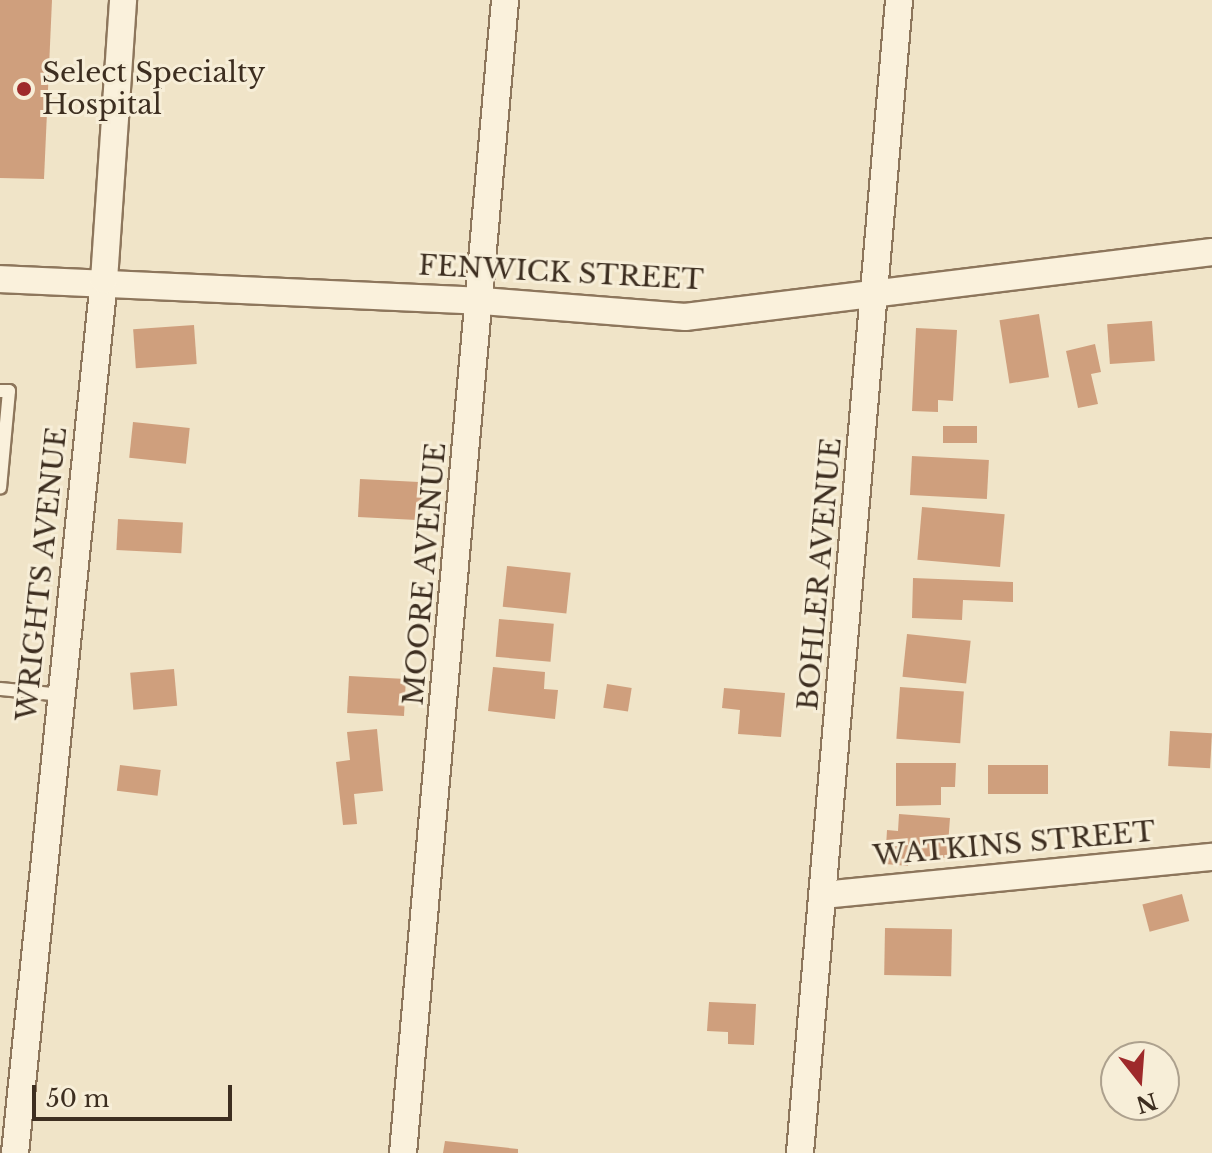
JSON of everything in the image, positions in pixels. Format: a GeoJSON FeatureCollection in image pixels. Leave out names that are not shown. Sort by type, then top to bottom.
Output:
{"type":"FeatureCollection","features":[{"type":"Feature","properties":{"kind":"street","name":"WRIGHTS AVENUE"},"geometry":{"type":"LineString","coordinates":[[15,1153],[104,280],[123,0]]}},
{"type":"Feature","properties":{"kind":"street","name":"MOORE AVENUE"},"geometry":{"type":"LineString","coordinates":[[403,1153],[482,301],[505,0]]}},
{"type":"Feature","properties":{"kind":"street","name":"BOHLER AVENUE"},"geometry":{"type":"LineString","coordinates":[[800,1153],[877,294],[899,0]]}},
{"type":"Feature","properties":{"kind":"street","name":"FENWICK STREET"},"geometry":{"type":"LineString","coordinates":[[0,279],[104,280],[482,301],[685,317],[1212,252]]}},
{"type":"Feature","properties":{"kind":"street","name":"WATKINS STREET"},"geometry":{"type":"LineString","coordinates":[[823,895],[1212,857]]}},
{"type":"Feature","properties":{"kind":"lane"},"geometry":{"type":"LineString","coordinates":[[0,391],[9,391],[0,488]]}},
{"type":"Feature","properties":{"kind":"lane"},"geometry":{"type":"LineString","coordinates":[[0,689],[62,695]]}},
{"type":"Feature","properties":{"kind":"building","name":"Select Specialty Hospital"},"geometry":{"type":"Polygon","coordinates":[[[0,0],[52,0],[44,179],[0,178],[0,0]]]}},
{"type":"Feature","properties":{"kind":"building"},"geometry":{"type":"Polygon","coordinates":[[[1039,314],[1049,377],[1010,383],[999,320],[1039,314]]]}},
{"type":"Feature","properties":{"kind":"building"},"geometry":{"type":"Polygon","coordinates":[[[1152,321],[1155,361],[1110,364],[1107,324],[1152,321]]]}},
{"type":"Feature","properties":{"kind":"building"},"geometry":{"type":"Polygon","coordinates":[[[194,325],[197,364],[136,368],[133,329],[194,325]]]}},
{"type":"Feature","properties":{"kind":"building"},"geometry":{"type":"Polygon","coordinates":[[[916,328],[957,330],[953,401],[938,400],[938,412],[912,411],[916,328]]]}},
{"type":"Feature","properties":{"kind":"building"},"geometry":{"type":"Polygon","coordinates":[[[1095,344],[1101,372],[1091,374],[1098,404],[1078,408],[1066,351],[1095,344]]]}},
{"type":"Feature","properties":{"kind":"building"},"geometry":{"type":"Polygon","coordinates":[[[133,422],[190,428],[186,464],[129,458],[133,422]]]}},
{"type":"Feature","properties":{"kind":"building"},"geometry":{"type":"Polygon","coordinates":[[[943,426],[977,426],[977,443],[943,443],[943,426]]]}},
{"type":"Feature","properties":{"kind":"building"},"geometry":{"type":"Polygon","coordinates":[[[912,456],[989,460],[987,499],[910,495],[912,456]]]}},
{"type":"Feature","properties":{"kind":"building"},"geometry":{"type":"Polygon","coordinates":[[[360,479],[424,482],[422,520],[358,517],[360,479]]]}},
{"type":"Feature","properties":{"kind":"building"},"geometry":{"type":"Polygon","coordinates":[[[922,507],[1005,514],[1000,567],[917,560],[922,507]]]}},
{"type":"Feature","properties":{"kind":"building"},"geometry":{"type":"Polygon","coordinates":[[[118,519],[183,522],[181,553],[116,550],[118,519]]]}},
{"type":"Feature","properties":{"kind":"building"},"geometry":{"type":"Polygon","coordinates":[[[507,566],[571,573],[566,613],[503,607],[507,566]]]}},
{"type":"Feature","properties":{"kind":"building"},"geometry":{"type":"Polygon","coordinates":[[[913,578],[1013,582],[1013,602],[963,600],[962,620],[912,618],[913,578]]]}},
{"type":"Feature","properties":{"kind":"building"},"geometry":{"type":"Polygon","coordinates":[[[499,619],[554,624],[550,662],[496,657],[499,619]]]}},
{"type":"Feature","properties":{"kind":"building"},"geometry":{"type":"Polygon","coordinates":[[[907,634],[971,641],[966,683],[903,677],[907,634]]]}},
{"type":"Feature","properties":{"kind":"building"},"geometry":{"type":"Polygon","coordinates":[[[493,667],[545,672],[544,689],[558,690],[555,719],[488,711],[493,667]]]}},
{"type":"Feature","properties":{"kind":"building"},"geometry":{"type":"Polygon","coordinates":[[[174,669],[177,706],[133,710],[130,673],[174,669]]]}},
{"type":"Feature","properties":{"kind":"building"},"geometry":{"type":"Polygon","coordinates":[[[349,676],[406,679],[404,716],[347,713],[349,676]]]}},
{"type":"Feature","properties":{"kind":"building"},"geometry":{"type":"Polygon","coordinates":[[[607,684],[632,688],[628,712],[603,708],[607,684]]]}},
{"type":"Feature","properties":{"kind":"building"},"geometry":{"type":"Polygon","coordinates":[[[900,687],[964,691],[960,743],[896,739],[900,687]]]}},
{"type":"Feature","properties":{"kind":"building"},"geometry":{"type":"Polygon","coordinates":[[[724,688],[785,693],[781,737],[738,734],[740,710],[722,708],[724,688]]]}},
{"type":"Feature","properties":{"kind":"building"},"geometry":{"type":"Polygon","coordinates":[[[377,729],[383,791],[354,794],[357,824],[343,825],[336,762],[350,760],[347,732],[377,729]]]}},
{"type":"Feature","properties":{"kind":"building"},"geometry":{"type":"Polygon","coordinates":[[[1170,731],[1212,733],[1210,768],[1168,766],[1170,731]]]}},
{"type":"Feature","properties":{"kind":"building"},"geometry":{"type":"Polygon","coordinates":[[[896,763],[956,763],[955,787],[941,787],[941,805],[896,806],[896,763]]]}},
{"type":"Feature","properties":{"kind":"building"},"geometry":{"type":"Polygon","coordinates":[[[120,765],[161,770],[158,796],[117,791],[120,765]]]}},
{"type":"Feature","properties":{"kind":"building"},"geometry":{"type":"Polygon","coordinates":[[[988,765],[1048,765],[1048,794],[988,794],[988,765]]]}},
{"type":"Feature","properties":{"kind":"building"},"geometry":{"type":"Polygon","coordinates":[[[899,814],[950,818],[947,858],[909,856],[908,866],[885,864],[887,830],[898,831],[899,814]]]}},
{"type":"Feature","properties":{"kind":"building"},"geometry":{"type":"Polygon","coordinates":[[[1182,894],[1189,921],[1150,932],[1142,905],[1182,894]]]}},
{"type":"Feature","properties":{"kind":"building"},"geometry":{"type":"Polygon","coordinates":[[[885,928],[952,929],[951,976],[884,975],[885,928]]]}},
{"type":"Feature","properties":{"kind":"building"},"geometry":{"type":"Polygon","coordinates":[[[709,1002],[756,1004],[754,1045],[728,1044],[728,1032],[707,1031],[709,1002]]]}},
{"type":"Feature","properties":{"kind":"building"},"geometry":{"type":"Polygon","coordinates":[[[445,1141],[518,1149],[518,1153],[443,1153],[445,1141]]]}},
{"type":"Feature","properties":{"kind":"place","name":"Select Specialty Hospital"},"geometry":{"type":"Point","coordinates":[24,89]}}]}
